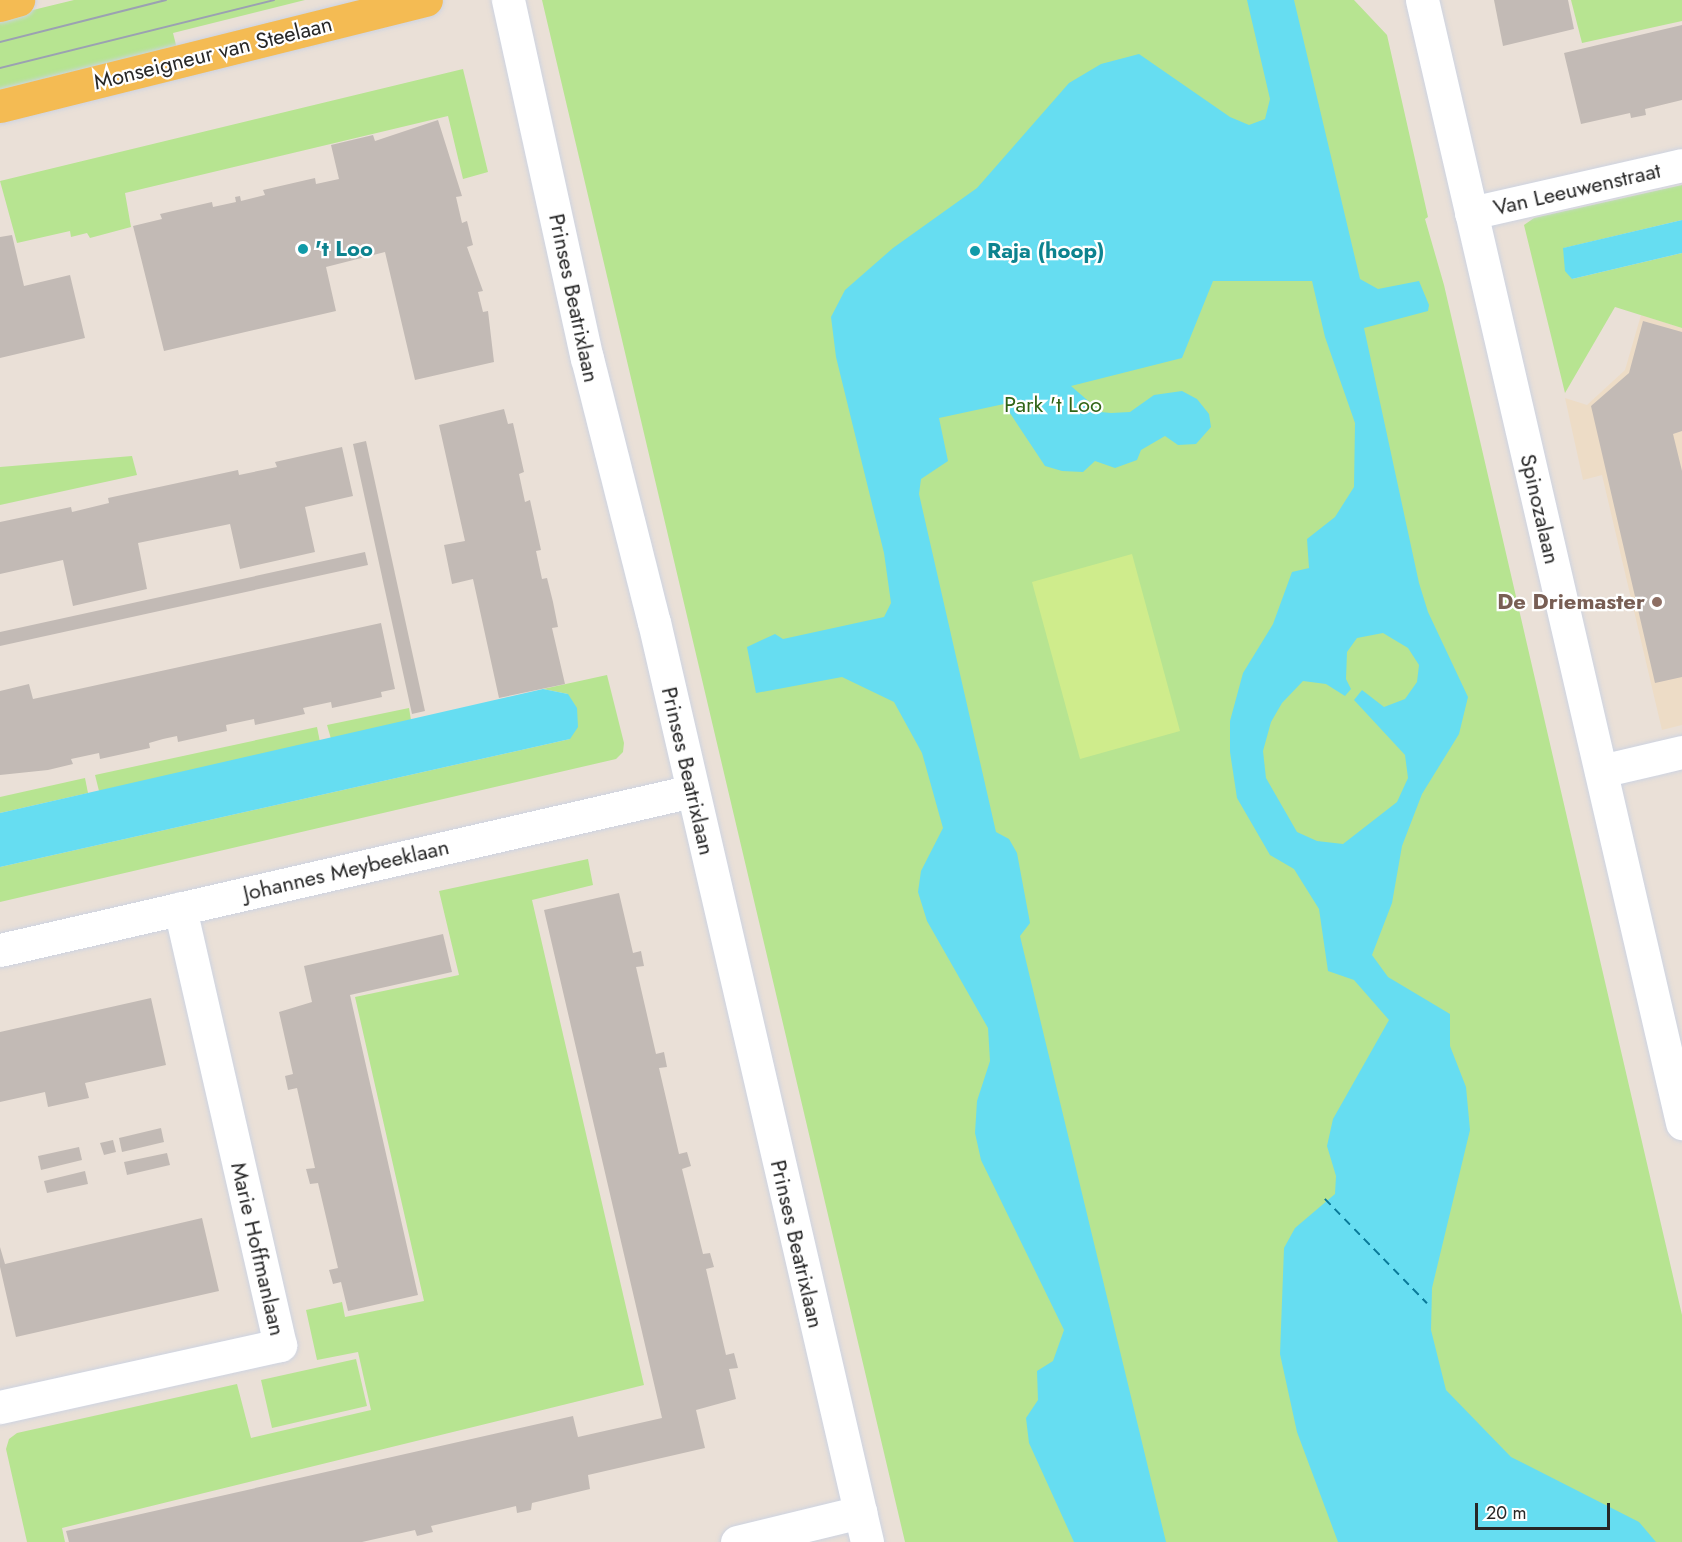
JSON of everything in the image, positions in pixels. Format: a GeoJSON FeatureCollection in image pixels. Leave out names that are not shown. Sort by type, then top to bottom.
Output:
{"type":"FeatureCollection","features":[{"type":"Feature","properties":{"kind":"main road"},"geometry":{"type":"LineString","coordinates":[[0,5],[18,0]]}},
{"type":"Feature","properties":{"kind":"main road","name":"Monseigneur van Steelaan"},"geometry":{"type":"LineString","coordinates":[[0,106],[426,0]]}},
{"type":"Feature","properties":{"kind":"street","name":"Prinses Beatrixlaan"},"geometry":{"type":"LineString","coordinates":[[508,0],[587,358],[692,791],[863,1527]]}},
{"type":"Feature","properties":{"kind":"street","name":"Spinozalaan"},"geometry":{"type":"LineString","coordinates":[[1422,0],[1682,1123]]}},
{"type":"Feature","properties":{"kind":"street","name":"Van Leeuwenstraat"},"geometry":{"type":"LineString","coordinates":[[1471,213],[1682,165]]}},
{"type":"Feature","properties":{"kind":"street"},"geometry":{"type":"LineString","coordinates":[[1601,771],[1682,752]]}},
{"type":"Feature","properties":{"kind":"street","name":"Johannes Meybeeklaan"},"geometry":{"type":"LineString","coordinates":[[0,950],[692,791]]}},
{"type":"Feature","properties":{"kind":"street","name":"Marie Hoffmanlaan"},"geometry":{"type":"LineString","coordinates":[[0,1407],[280,1346],[180,908]]}},
{"type":"Feature","properties":{"kind":"street"},"geometry":{"type":"LineString","coordinates":[[738,1542],[863,1527]]}},
{"type":"Feature","properties":{"kind":"shaded area","name":"De Driemaster"},"geometry":{"type":"Polygon","coordinates":[[[1641,315],[1682,328],[1682,725],[1662,730],[1602,475],[1583,480],[1565,398],[1587,405],[1625,370],[1641,315]]]}},
{"type":"Feature","properties":{"kind":"green space"},"geometry":{"type":"Polygon","coordinates":[[[74,0],[305,0],[173,33],[177,49],[0,91],[0,18],[74,0]]]}},
{"type":"Feature","properties":{"kind":"green space","name":"Park 't Loo"},"geometry":{"type":"Polygon","coordinates":[[[542,0],[1354,0],[1387,35],[1428,217],[1425,219],[1444,285],[1682,1315],[1682,1542],[905,1542],[542,0]]]}},
{"type":"Feature","properties":{"kind":"green space"},"geometry":{"type":"Polygon","coordinates":[[[1571,0],[1682,0],[1682,21],[1582,43],[1571,0]]]}},
{"type":"Feature","properties":{"kind":"green space"},"geometry":{"type":"Polygon","coordinates":[[[463,69],[488,172],[463,179],[448,116],[125,193],[131,227],[90,238],[87,233],[71,237],[70,231],[17,243],[0,181],[463,69]]]}},
{"type":"Feature","properties":{"kind":"green space"},"geometry":{"type":"Polygon","coordinates":[[[1682,185],[1682,220],[1564,248],[1572,279],[1682,253],[1682,328],[1615,307],[1565,393],[1524,225],[1534,218],[1682,185]]]}},
{"type":"Feature","properties":{"kind":"green space"},"geometry":{"type":"Polygon","coordinates":[[[132,456],[137,475],[0,505],[0,467],[132,456]]]}},
{"type":"Feature","properties":{"kind":"green space"},"geometry":{"type":"Polygon","coordinates":[[[1132,554],[1180,731],[1080,759],[1032,582],[1132,554]]]}},
{"type":"Feature","properties":{"kind":"green space"},"geometry":{"type":"Polygon","coordinates":[[[607,675],[624,743],[623,752],[616,759],[0,902],[0,867],[570,739],[568,694],[543,689],[607,675]]]}},
{"type":"Feature","properties":{"kind":"green space"},"geometry":{"type":"Polygon","coordinates":[[[409,708],[411,720],[331,739],[327,725],[409,708]]]}},
{"type":"Feature","properties":{"kind":"green space"},"geometry":{"type":"Polygon","coordinates":[[[317,727],[320,742],[99,791],[95,775],[317,727]]]}},
{"type":"Feature","properties":{"kind":"green space"},"geometry":{"type":"Polygon","coordinates":[[[85,778],[88,793],[0,813],[0,797],[85,778]]]}},
{"type":"Feature","properties":{"kind":"green space"},"geometry":{"type":"Polygon","coordinates":[[[588,859],[593,885],[532,900],[644,1385],[62,1528],[65,1542],[27,1542],[6,1449],[9,1439],[17,1433],[237,1384],[251,1438],[371,1410],[358,1352],[317,1360],[306,1310],[342,1302],[345,1317],[424,1301],[355,997],[459,975],[439,891],[588,859]]]}},
{"type":"Feature","properties":{"kind":"green space"},"geometry":{"type":"Polygon","coordinates":[[[356,1359],[367,1406],[272,1428],[261,1380],[356,1359]]]}},
{"type":"Feature","properties":{"kind":"water"},"geometry":{"type":"Polygon","coordinates":[[[1247,0],[1294,0],[1360,279],[1378,289],[1419,281],[1429,305],[1428,311],[1364,328],[1419,583],[1428,612],[1468,697],[1459,734],[1422,794],[1402,846],[1392,903],[1372,955],[1388,977],[1450,1014],[1450,1046],[1466,1087],[1470,1130],[1432,1288],[1431,1330],[1446,1390],[1511,1457],[1639,1522],[1656,1542],[1338,1542],[1297,1432],[1280,1354],[1284,1248],[1295,1228],[1335,1194],[1336,1176],[1327,1146],[1333,1119],[1389,1020],[1354,980],[1328,971],[1319,909],[1294,869],[1270,855],[1237,798],[1230,752],[1230,721],[1243,673],[1273,624],[1292,572],[1309,568],[1307,539],[1335,517],[1354,487],[1355,423],[1325,337],[1312,281],[1213,281],[1182,358],[1071,386],[1101,412],[1111,413],[1130,412],[1154,395],[1182,391],[1197,399],[1209,414],[1211,427],[1196,444],[1178,445],[1165,436],[1141,450],[1137,460],[1115,468],[1095,461],[1083,472],[1062,471],[1045,466],[1004,404],[939,418],[948,461],[921,479],[919,494],[996,832],[1009,839],[1017,853],[1030,923],[1020,936],[1166,1542],[1074,1542],[1029,1443],[1026,1418],[1038,1400],[1037,1371],[1053,1361],[1064,1330],[981,1160],[975,1133],[977,1101],[990,1061],[988,1028],[927,921],[918,892],[921,871],[943,828],[922,753],[894,702],[842,677],[756,693],[747,647],[775,634],[783,639],[884,617],[891,603],[884,553],[836,357],[831,317],[845,290],[893,248],[977,188],[1069,83],[1101,64],[1139,54],[1230,117],[1249,125],[1265,119],[1270,99],[1247,0]],[[1383,633],[1357,638],[1347,652],[1346,679],[1351,689],[1345,696],[1326,684],[1303,681],[1282,703],[1271,722],[1263,751],[1266,778],[1297,832],[1317,841],[1343,844],[1397,802],[1408,778],[1405,755],[1354,700],[1362,690],[1384,707],[1405,699],[1417,682],[1419,665],[1408,648],[1383,633]]]}},
{"type":"Feature","properties":{"kind":"water"},"geometry":{"type":"Polygon","coordinates":[[[1682,220],[1682,253],[1572,279],[1565,271],[1563,248],[1682,220]]]}},
{"type":"Feature","properties":{"kind":"water"},"geometry":{"type":"Polygon","coordinates":[[[543,689],[568,694],[577,708],[578,727],[570,739],[0,867],[0,813],[543,689]]]}},
{"type":"Feature","properties":{"kind":"building"},"geometry":{"type":"Polygon","coordinates":[[[1494,0],[1568,0],[1574,29],[1503,46],[1494,0]]]}},
{"type":"Feature","properties":{"kind":"building"},"geometry":{"type":"Polygon","coordinates":[[[1682,25],[1682,100],[1645,109],[1646,115],[1631,118],[1630,113],[1581,124],[1564,53],[1682,25]]]}},
{"type":"Feature","properties":{"kind":"building","name":"'t Loo"},"geometry":{"type":"Polygon","coordinates":[[[438,120],[462,196],[456,197],[462,223],[467,221],[473,245],[467,247],[483,291],[478,292],[483,312],[488,311],[494,362],[415,380],[385,252],[326,267],[336,311],[164,351],[133,226],[162,219],[160,214],[212,202],[213,207],[236,202],[235,197],[240,196],[241,201],[265,195],[263,190],[315,178],[316,184],[339,179],[331,145],[373,135],[375,141],[438,120]]]}},
{"type":"Feature","properties":{"kind":"building"},"geometry":{"type":"Polygon","coordinates":[[[12,235],[24,286],[70,275],[85,338],[0,358],[0,237],[12,235]]]}},
{"type":"Feature","properties":{"kind":"building","name":"De Driemaster"},"geometry":{"type":"Polygon","coordinates":[[[1643,321],[1682,332],[1682,431],[1673,434],[1682,471],[1682,677],[1655,683],[1591,406],[1629,373],[1643,321]]]}},
{"type":"Feature","properties":{"kind":"building"},"geometry":{"type":"Polygon","coordinates":[[[504,409],[508,424],[513,423],[524,472],[519,474],[525,502],[530,500],[541,550],[536,551],[542,579],[547,578],[553,602],[558,627],[552,628],[565,684],[499,698],[473,579],[452,584],[444,545],[465,541],[439,425],[504,409]]]}},
{"type":"Feature","properties":{"kind":"building"},"geometry":{"type":"Polygon","coordinates":[[[366,441],[425,711],[412,714],[353,444],[366,441]]]}},
{"type":"Feature","properties":{"kind":"building"},"geometry":{"type":"Polygon","coordinates":[[[342,447],[353,496],[305,507],[315,552],[240,569],[230,524],[138,543],[147,589],[73,606],[63,560],[0,574],[0,522],[71,507],[72,512],[109,503],[108,498],[238,470],[239,475],[277,467],[275,462],[342,447]]]}},
{"type":"Feature","properties":{"kind":"building"},"geometry":{"type":"Polygon","coordinates":[[[365,552],[368,565],[0,646],[0,632],[365,552]]]}},
{"type":"Feature","properties":{"kind":"building"},"geometry":{"type":"Polygon","coordinates":[[[381,623],[395,689],[381,692],[382,697],[332,708],[331,702],[303,708],[305,714],[255,725],[254,719],[226,725],[227,731],[178,742],[177,736],[149,743],[150,748],[100,759],[99,753],[71,759],[73,764],[48,770],[0,775],[0,691],[29,684],[33,699],[381,623]]]}},
{"type":"Feature","properties":{"kind":"building"},"geometry":{"type":"Polygon","coordinates":[[[619,893],[633,953],[641,951],[644,966],[636,967],[656,1054],[664,1052],[667,1067],[659,1068],[679,1154],[687,1152],[691,1166],[682,1169],[703,1254],[710,1253],[714,1267],[706,1269],[726,1355],[734,1353],[738,1368],[729,1369],[736,1399],[696,1410],[705,1448],[588,1475],[590,1489],[532,1503],[531,1510],[517,1513],[516,1506],[431,1526],[433,1532],[417,1536],[415,1530],[362,1542],[69,1542],[66,1531],[573,1416],[578,1437],[662,1418],[544,910],[619,893]]]}},
{"type":"Feature","properties":{"kind":"building"},"geometry":{"type":"Polygon","coordinates":[[[443,934],[452,972],[350,995],[418,1295],[348,1311],[341,1282],[333,1284],[329,1270],[338,1268],[318,1183],[310,1184],[306,1169],[315,1168],[297,1088],[288,1090],[285,1076],[293,1074],[279,1012],[312,1002],[304,966],[443,934]]]}},
{"type":"Feature","properties":{"kind":"building"},"geometry":{"type":"Polygon","coordinates":[[[151,998],[166,1065],[85,1083],[89,1098],[48,1107],[45,1092],[0,1102],[0,1032],[151,998]]]}},
{"type":"Feature","properties":{"kind":"building"},"geometry":{"type":"Polygon","coordinates":[[[161,1128],[164,1142],[122,1152],[119,1138],[161,1128]]]}},
{"type":"Feature","properties":{"kind":"building"},"geometry":{"type":"Polygon","coordinates":[[[113,1140],[116,1152],[104,1155],[100,1143],[113,1140]]]}},
{"type":"Feature","properties":{"kind":"building"},"geometry":{"type":"Polygon","coordinates":[[[79,1147],[82,1160],[41,1170],[38,1156],[79,1147]]]}},
{"type":"Feature","properties":{"kind":"building"},"geometry":{"type":"Polygon","coordinates":[[[167,1153],[170,1165],[127,1175],[124,1162],[167,1153]]]}},
{"type":"Feature","properties":{"kind":"building"},"geometry":{"type":"Polygon","coordinates":[[[85,1171],[88,1184],[47,1193],[44,1181],[85,1171]]]}},
{"type":"Feature","properties":{"kind":"building"},"geometry":{"type":"Polygon","coordinates":[[[202,1218],[219,1291],[16,1337],[0,1267],[0,1247],[5,1264],[202,1218]]]}},
{"type":"Feature","properties":{"kind":"ferry route"},"geometry":{"type":"LineString","coordinates":[[1325,1199],[1427,1303]]}},
{"type":"Feature","properties":{"kind":"tram line"},"geometry":{"type":"LineString","coordinates":[[0,42],[166,0]]}},
{"type":"Feature","properties":{"kind":"tram line"},"geometry":{"type":"LineString","coordinates":[[0,68],[274,0]]}},
{"type":"Feature","properties":{"kind":"place","name":"'t Loo"},"geometry":{"type":"Point","coordinates":[303,249]}},
{"type":"Feature","properties":{"kind":"place","name":"Raja (hoop)"},"geometry":{"type":"Point","coordinates":[975,251]}},
{"type":"Feature","properties":{"kind":"place","name":"De Driemaster"},"geometry":{"type":"Point","coordinates":[1657,602]}}]}
